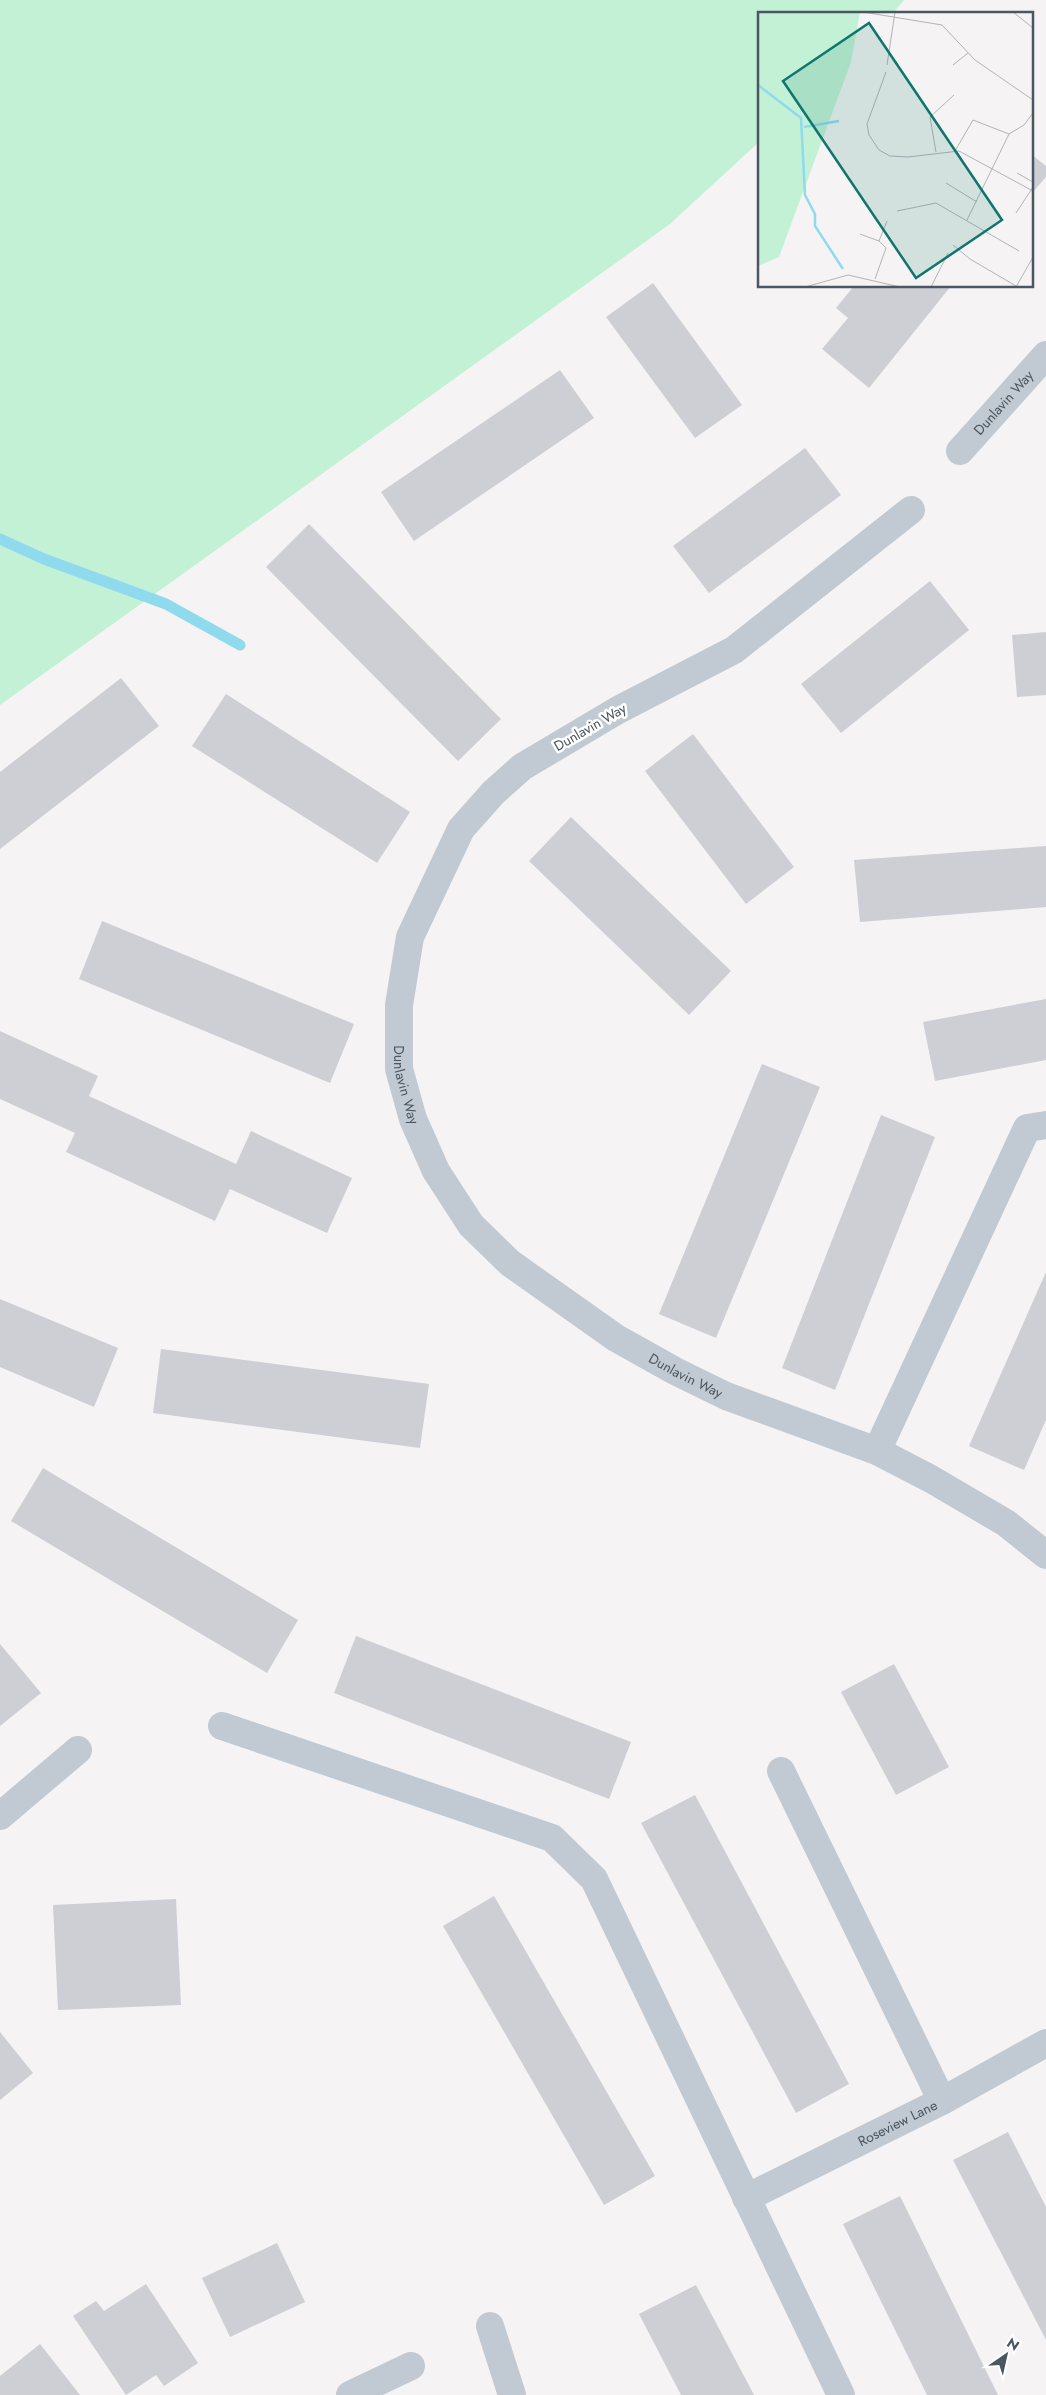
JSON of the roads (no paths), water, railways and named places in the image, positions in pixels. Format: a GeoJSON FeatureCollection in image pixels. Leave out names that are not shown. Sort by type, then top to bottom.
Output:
{"type":"FeatureCollection","features":[{"type":"Feature","properties":{"kind":"street","name":"Dunlavin Way"},"geometry":{"type":"LineString","coordinates":[[960,451],[1046,355]]}},
{"type":"Feature","properties":{"kind":"street","name":"Dunlavin Way"},"geometry":{"type":"LineString","coordinates":[[911,510],[734,650],[585,730],[522,767],[493,793],[461,828],[410,937],[399,1005],[399,1069],[413,1119],[436,1171],[471,1225],[510,1263],[616,1338],[675,1371],[726,1396],[877,1451],[931,1479],[1006,1523],[1044,1550]]}},
{"type":"Feature","properties":{"kind":"street"},"geometry":{"type":"LineString","coordinates":[[877,1451],[1027,1128],[1046,1125]]}},
{"type":"Feature","properties":{"kind":"street"},"geometry":{"type":"LineString","coordinates":[[222,1726],[552,1838],[594,1879],[841,2395]]}},
{"type":"Feature","properties":{"kind":"street"},"geometry":{"type":"LineString","coordinates":[[0,1816],[78,1750]]}},
{"type":"Feature","properties":{"kind":"street"},"geometry":{"type":"LineString","coordinates":[[781,1771],[942,2100]]}},
{"type":"Feature","properties":{"kind":"street","name":"Roseview Lane"},"geometry":{"type":"LineString","coordinates":[[746,2198],[942,2100],[1046,2043]]}},
{"type":"Feature","properties":{"kind":"street"},"geometry":{"type":"LineString","coordinates":[[490,2326],[512,2395]]}},
{"type":"Feature","properties":{"kind":"street"},"geometry":{"type":"LineString","coordinates":[[350,2395],[411,2366]]}},
{"type":"Feature","properties":{"kind":"waterway"},"geometry":{"type":"LineString","coordinates":[[0,539],[44,559],[166,604],[240,645]]}}]}
